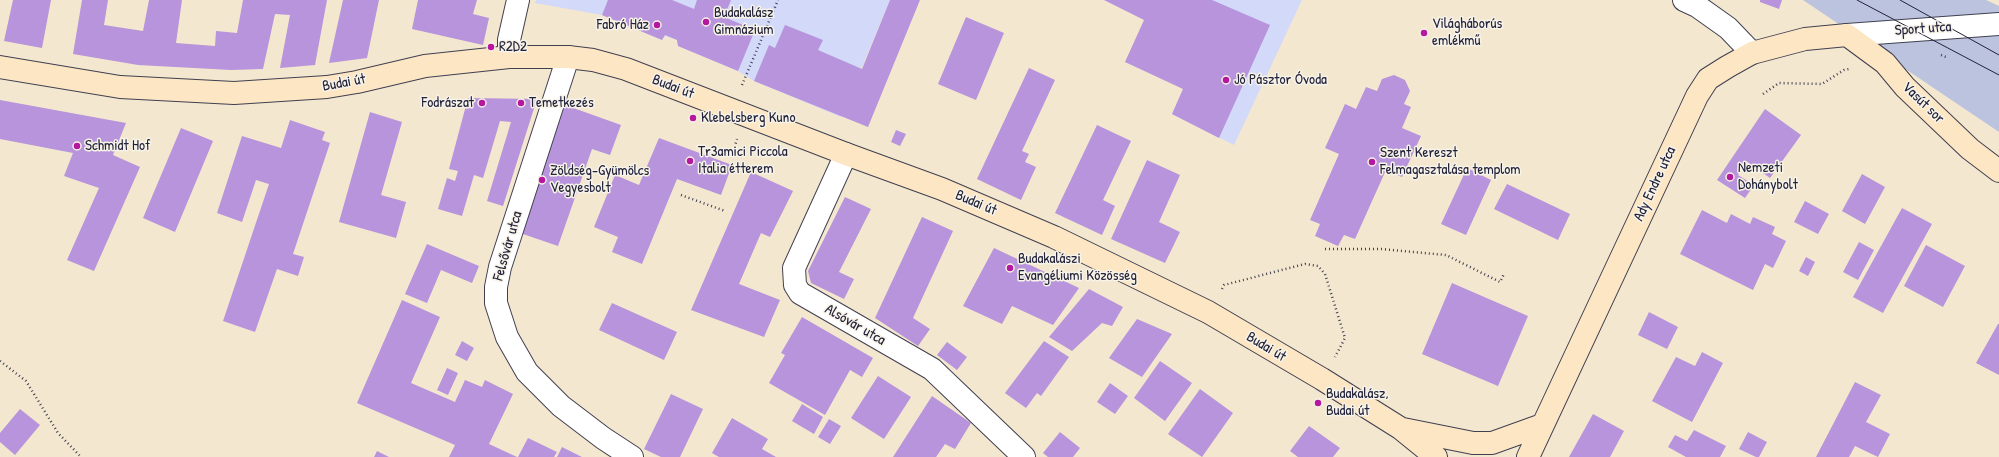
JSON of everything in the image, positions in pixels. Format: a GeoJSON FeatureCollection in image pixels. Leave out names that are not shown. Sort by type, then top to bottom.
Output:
{"type":"FeatureCollection","features":[{"type":"Feature","properties":{"kind":"main road","name":"Ady Endre utca"},"geometry":{"type":"LineString","coordinates":[[1528,457],[1697,96],[1708,79],[1752,53],[1805,39],[1847,35]]}},
{"type":"Feature","properties":{"kind":"main road","name":"Vasút sor"},"geometry":{"type":"LineString","coordinates":[[1847,35],[1885,63],[1905,87],[1970,149],[1999,171]]}},
{"type":"Feature","properties":{"kind":"main road","name":"Budai út"},"geometry":{"type":"LineString","coordinates":[[0,67],[120,87],[234,93],[327,87],[357,82],[426,66],[508,57],[568,57],[593,60],[626,69],[846,154],[942,189],[1054,237],[1208,312],[1322,379],[1400,428],[1436,457]]}},
{"type":"Feature","properties":{"kind":"main road"},"geometry":{"type":"LineString","coordinates":[[1400,428],[1473,443],[1488,450],[1542,425]]}},
{"type":"Feature","properties":{"kind":"street"},"geometry":{"type":"LineString","coordinates":[[508,57],[509,40],[518,0]]}},
{"type":"Feature","properties":{"kind":"street"},"geometry":{"type":"LineString","coordinates":[[1684,0],[1697,6],[1728,28],[1752,53]]}},
{"type":"Feature","properties":{"kind":"street","name":"Sport utca"},"geometry":{"type":"LineString","coordinates":[[1847,35],[1999,24]]}},
{"type":"Feature","properties":{"kind":"street","name":"Felsővár utca"},"geometry":{"type":"LineString","coordinates":[[568,57],[500,267],[496,287],[496,303],[507,337],[527,372],[561,406],[603,438],[632,457]]}},
{"type":"Feature","properties":{"kind":"street","name":"Alsóvár utca"},"geometry":{"type":"LineString","coordinates":[[846,154],[794,268],[795,285],[800,293],[932,369],[1024,457]]}},
{"type":"Feature","properties":{"kind":"path"},"geometry":{"type":"LineString","coordinates":[[745,76],[778,0]]}},
{"type":"Feature","properties":{"kind":"path"},"geometry":{"type":"LineString","coordinates":[[1763,94],[1778,83],[1822,84],[1844,70],[1885,63]]}},
{"type":"Feature","properties":{"kind":"path"},"geometry":{"type":"LineString","coordinates":[[681,195],[725,211]]}},
{"type":"Feature","properties":{"kind":"path"},"geometry":{"type":"LineString","coordinates":[[1325,249],[1381,249],[1446,255],[1500,282],[1504,274]]}},
{"type":"Feature","properties":{"kind":"path"},"geometry":{"type":"LineString","coordinates":[[1208,312],[1224,285],[1305,264],[1318,266],[1325,274],[1345,338],[1322,379]]}},
{"type":"Feature","properties":{"kind":"path"},"geometry":{"type":"LineString","coordinates":[[0,361],[26,381],[58,433],[81,457]]}},
{"type":"Feature","properties":{"kind":"shaded area"},"geometry":{"type":"Polygon","coordinates":[[[536,0],[890,0],[841,117],[754,81],[738,71],[678,46],[677,40],[665,36],[662,40],[602,15],[535,3],[536,0]]]}},
{"type":"Feature","properties":{"kind":"shaded area","name":"Jó Pásztor Óvoda"},"geometry":{"type":"Polygon","coordinates":[[[1104,0],[1302,0],[1234,145],[1172,114],[1202,46],[1104,0]]]}},
{"type":"Feature","properties":{"kind":"shaded area"},"geometry":{"type":"Polygon","coordinates":[[[1803,0],[1986,0],[1999,6],[1999,132],[1803,0]]]}},
{"type":"Feature","properties":{"kind":"building"},"geometry":{"type":"Polygon","coordinates":[[[13,0],[51,0],[42,48],[4,41],[13,0]]]}},
{"type":"Feature","properties":{"kind":"building"},"geometry":{"type":"Polygon","coordinates":[[[82,0],[108,0],[104,25],[143,31],[149,0],[182,0],[176,43],[215,46],[216,31],[237,33],[243,0],[327,0],[315,65],[280,68],[290,15],[275,14],[263,69],[231,70],[138,65],[73,54],[82,0]]]}},
{"type":"Feature","properties":{"kind":"building"},"geometry":{"type":"Polygon","coordinates":[[[343,0],[379,0],[367,58],[329,63],[343,0]]]}},
{"type":"Feature","properties":{"kind":"building"},"geometry":{"type":"Polygon","coordinates":[[[418,0],[477,0],[473,14],[489,18],[483,45],[412,29],[418,0]]]}},
{"type":"Feature","properties":{"kind":"building"},"geometry":{"type":"Polygon","coordinates":[[[608,0],[672,0],[694,9],[697,0],[731,0],[724,17],[755,30],[738,71],[678,46],[677,40],[665,35],[662,40],[602,15],[608,0]]]}},
{"type":"Feature","properties":{"kind":"building"},"geometry":{"type":"Polygon","coordinates":[[[890,0],[920,0],[868,127],[754,81],[769,45],[775,48],[785,25],[823,40],[818,50],[862,69],[890,0]]]}},
{"type":"Feature","properties":{"kind":"building","name":"Jó Pásztor Óvoda"},"geometry":{"type":"Polygon","coordinates":[[[1104,0],[1212,0],[1270,25],[1219,138],[1172,114],[1183,89],[1125,62],[1144,20],[1104,0]]]}},
{"type":"Feature","properties":{"kind":"building"},"geometry":{"type":"Polygon","coordinates":[[[1760,0],[1782,0],[1779,9],[1760,2],[1760,0]]]}},
{"type":"Feature","properties":{"kind":"building"},"geometry":{"type":"Polygon","coordinates":[[[966,17],[1004,33],[976,100],[938,84],[966,17]]]}},
{"type":"Feature","properties":{"kind":"building"},"geometry":{"type":"Polygon","coordinates":[[[1029,68],[1055,80],[1022,151],[1029,154],[1025,162],[1036,167],[1021,200],[977,179],[1029,68]]]}},
{"type":"Feature","properties":{"kind":"building","name":"Szent Kereszt Felmagasztalása templom"},"geometry":{"type":"Polygon","coordinates":[[[1394,75],[1405,80],[1410,91],[1404,104],[1411,107],[1402,128],[1421,136],[1402,177],[1386,170],[1355,239],[1344,235],[1338,246],[1315,236],[1320,224],[1310,220],[1339,154],[1325,148],[1345,104],[1356,109],[1366,87],[1377,91],[1382,79],[1394,75]]]}},
{"type":"Feature","properties":{"kind":"building"},"geometry":{"type":"Polygon","coordinates":[[[468,98],[537,99],[503,206],[487,201],[511,122],[500,121],[483,178],[474,175],[462,216],[438,209],[447,178],[455,181],[458,171],[449,169],[468,98]]]}},
{"type":"Feature","properties":{"kind":"building","name":"Schmidt Hof"},"geometry":{"type":"Polygon","coordinates":[[[0,100],[126,123],[113,155],[140,167],[94,271],[67,260],[99,188],[64,176],[73,153],[0,139],[0,100]]]}},
{"type":"Feature","properties":{"kind":"building"},"geometry":{"type":"Polygon","coordinates":[[[565,105],[621,125],[610,155],[592,149],[558,246],[520,233],[565,105]]]}},
{"type":"Feature","properties":{"kind":"building"},"geometry":{"type":"Polygon","coordinates":[[[1765,109],[1801,135],[1770,178],[1746,161],[1738,175],[1754,185],[1745,198],[1717,180],[1765,109]]]}},
{"type":"Feature","properties":{"kind":"building"},"geometry":{"type":"Polygon","coordinates":[[[370,112],[402,122],[381,195],[406,202],[396,238],[339,222],[370,112]]]}},
{"type":"Feature","properties":{"kind":"building"},"geometry":{"type":"Polygon","coordinates":[[[290,120],[325,132],[322,140],[330,143],[293,254],[304,257],[298,276],[277,269],[255,332],[223,321],[269,184],[256,180],[242,222],[217,213],[242,136],[281,148],[290,120]]]}},
{"type":"Feature","properties":{"kind":"building"},"geometry":{"type":"Polygon","coordinates":[[[1097,125],[1131,141],[1103,200],[1115,206],[1102,235],[1055,213],[1097,125]]]}},
{"type":"Feature","properties":{"kind":"building"},"geometry":{"type":"Polygon","coordinates":[[[181,128],[213,141],[175,232],[143,218],[181,128]]]}},
{"type":"Feature","properties":{"kind":"building"},"geometry":{"type":"Polygon","coordinates":[[[896,130],[906,134],[900,146],[891,142],[896,130]]]}},
{"type":"Feature","properties":{"kind":"building"},"geometry":{"type":"Polygon","coordinates":[[[659,138],[732,165],[721,195],[677,179],[642,264],[612,252],[618,237],[594,227],[615,175],[639,185],[659,138]]]}},
{"type":"Feature","properties":{"kind":"building"},"geometry":{"type":"Polygon","coordinates":[[[1147,160],[1180,175],[1159,222],[1180,232],[1165,263],[1111,239],[1147,160]]]}},
{"type":"Feature","properties":{"kind":"building"},"geometry":{"type":"Polygon","coordinates":[[[1467,168],[1491,180],[1466,235],[1441,224],[1467,168]]]}},
{"type":"Feature","properties":{"kind":"building"},"geometry":{"type":"Polygon","coordinates":[[[751,172],[793,191],[770,237],[761,233],[739,284],[780,300],[764,337],[691,310],[751,172]]]}},
{"type":"Feature","properties":{"kind":"building"},"geometry":{"type":"Polygon","coordinates":[[[1862,174],[1885,187],[1865,224],[1842,211],[1862,174]]]}},
{"type":"Feature","properties":{"kind":"building"},"geometry":{"type":"Polygon","coordinates":[[[1507,184],[1570,214],[1558,240],[1494,209],[1507,184]]]}},
{"type":"Feature","properties":{"kind":"building"},"geometry":{"type":"Polygon","coordinates":[[[845,197],[871,209],[839,272],[854,279],[844,299],[811,283],[808,271],[845,197]]]}},
{"type":"Feature","properties":{"kind":"building"},"geometry":{"type":"Polygon","coordinates":[[[1805,201],[1829,214],[1818,234],[1794,222],[1805,201]]]}},
{"type":"Feature","properties":{"kind":"building"},"geometry":{"type":"Polygon","coordinates":[[[1902,208],[1932,224],[1883,313],[1853,297],[1902,208]]]}},
{"type":"Feature","properties":{"kind":"building"},"geometry":{"type":"Polygon","coordinates":[[[1702,210],[1727,223],[1731,214],[1750,224],[1753,217],[1775,227],[1772,234],[1786,241],[1773,268],[1765,264],[1753,290],[1680,254],[1702,210]]]}},
{"type":"Feature","properties":{"kind":"building"},"geometry":{"type":"Polygon","coordinates":[[[922,217],[953,231],[913,318],[930,329],[918,346],[875,318],[922,217]]]}},
{"type":"Feature","properties":{"kind":"building"},"geometry":{"type":"Polygon","coordinates":[[[1859,242],[1874,250],[1858,280],[1843,272],[1859,242]]]}},
{"type":"Feature","properties":{"kind":"building"},"geometry":{"type":"Polygon","coordinates":[[[427,244],[479,266],[472,283],[441,270],[427,303],[405,294],[427,244]]]}},
{"type":"Feature","properties":{"kind":"building"},"geometry":{"type":"Polygon","coordinates":[[[1926,245],[1965,266],[1943,307],[1904,286],[1926,245]]]}},
{"type":"Feature","properties":{"kind":"building","name":"Budakalászi Evangéliumi Közösség"},"geometry":{"type":"Polygon","coordinates":[[[994,248],[1079,288],[1053,325],[1012,306],[1002,324],[963,306],[994,248]]]}},
{"type":"Feature","properties":{"kind":"building"},"geometry":{"type":"Polygon","coordinates":[[[1806,257],[1815,262],[1808,276],[1799,271],[1806,257]]]}},
{"type":"Feature","properties":{"kind":"building"},"geometry":{"type":"Polygon","coordinates":[[[1452,283],[1528,316],[1498,386],[1422,354],[1452,283]]]}},
{"type":"Feature","properties":{"kind":"building"},"geometry":{"type":"Polygon","coordinates":[[[1089,289],[1123,307],[1112,326],[1102,323],[1072,351],[1049,337],[1089,289]]]}},
{"type":"Feature","properties":{"kind":"building"},"geometry":{"type":"Polygon","coordinates":[[[402,300],[440,317],[411,383],[455,402],[465,380],[482,387],[485,380],[513,394],[489,444],[517,457],[449,457],[455,445],[357,403],[402,300]]]}},
{"type":"Feature","properties":{"kind":"building"},"geometry":{"type":"Polygon","coordinates":[[[612,303],[677,332],[664,360],[599,330],[612,303]]]}},
{"type":"Feature","properties":{"kind":"building"},"geometry":{"type":"Polygon","coordinates":[[[1649,312],[1678,327],[1667,349],[1638,335],[1649,312]]]}},
{"type":"Feature","properties":{"kind":"building"},"geometry":{"type":"Polygon","coordinates":[[[802,317],[873,358],[862,377],[850,370],[825,415],[769,383],[785,355],[781,353],[802,317]]]}},
{"type":"Feature","properties":{"kind":"building"},"geometry":{"type":"Polygon","coordinates":[[[1137,319],[1172,334],[1142,377],[1109,358],[1137,319]]]}},
{"type":"Feature","properties":{"kind":"building"},"geometry":{"type":"Polygon","coordinates":[[[1999,324],[1999,375],[1976,363],[1999,324]]]}},
{"type":"Feature","properties":{"kind":"building"},"geometry":{"type":"Polygon","coordinates":[[[462,341],[474,348],[467,361],[455,355],[462,341]]]}},
{"type":"Feature","properties":{"kind":"building"},"geometry":{"type":"Polygon","coordinates":[[[1044,341],[1069,357],[1041,396],[1037,393],[1026,408],[1005,393],[1044,341]]]}},
{"type":"Feature","properties":{"kind":"building"},"geometry":{"type":"Polygon","coordinates":[[[947,342],[967,357],[957,370],[937,355],[947,342]]]}},
{"type":"Feature","properties":{"kind":"building"},"geometry":{"type":"Polygon","coordinates":[[[1702,352],[1723,363],[1692,422],[1652,401],[1676,357],[1695,366],[1702,352]]]}},
{"type":"Feature","properties":{"kind":"building"},"geometry":{"type":"Polygon","coordinates":[[[1160,361],[1192,383],[1165,421],[1134,398],[1160,361]]]}},
{"type":"Feature","properties":{"kind":"building"},"geometry":{"type":"Polygon","coordinates":[[[447,368],[458,373],[448,395],[437,390],[447,368]]]}},
{"type":"Feature","properties":{"kind":"building"},"geometry":{"type":"Polygon","coordinates":[[[878,376],[911,397],[884,439],[851,418],[878,376]]]}},
{"type":"Feature","properties":{"kind":"building"},"geometry":{"type":"Polygon","coordinates":[[[1855,382],[1881,395],[1866,422],[1890,434],[1878,457],[1855,446],[1849,457],[1816,457],[1855,382]]]}},
{"type":"Feature","properties":{"kind":"building"},"geometry":{"type":"Polygon","coordinates":[[[1110,383],[1128,396],[1115,414],[1097,402],[1110,383]]]}},
{"type":"Feature","properties":{"kind":"building"},"geometry":{"type":"Polygon","coordinates":[[[1200,389],[1233,413],[1202,457],[1168,434],[1200,389]]]}},
{"type":"Feature","properties":{"kind":"building"},"geometry":{"type":"Polygon","coordinates":[[[671,394],[703,409],[680,457],[661,457],[644,449],[671,394]]]}},
{"type":"Feature","properties":{"kind":"building"},"geometry":{"type":"Polygon","coordinates":[[[932,396],[971,423],[955,449],[945,444],[936,457],[893,457],[932,396]]]}},
{"type":"Feature","properties":{"kind":"building"},"geometry":{"type":"Polygon","coordinates":[[[802,404],[823,417],[814,434],[792,421],[802,404]]]}},
{"type":"Feature","properties":{"kind":"building"},"geometry":{"type":"Polygon","coordinates":[[[20,409],[40,425],[15,455],[0,442],[0,433],[20,409]]]}},
{"type":"Feature","properties":{"kind":"building"},"geometry":{"type":"Polygon","coordinates":[[[1593,414],[1624,431],[1610,457],[1569,457],[1593,414]]]}},
{"type":"Feature","properties":{"kind":"building"},"geometry":{"type":"Polygon","coordinates":[[[732,418],[768,439],[762,449],[776,457],[719,457],[712,453],[732,418]]]}},
{"type":"Feature","properties":{"kind":"building"},"geometry":{"type":"Polygon","coordinates":[[[829,419],[841,426],[830,444],[818,437],[829,419]]]}},
{"type":"Feature","properties":{"kind":"building"},"geometry":{"type":"Polygon","coordinates":[[[1309,426],[1340,448],[1333,457],[1298,457],[1290,451],[1309,426]]]}},
{"type":"Feature","properties":{"kind":"building"},"geometry":{"type":"Polygon","coordinates":[[[1694,430],[1726,446],[1720,457],[1686,457],[1668,447],[1675,435],[1687,441],[1694,430]]]}},
{"type":"Feature","properties":{"kind":"building"},"geometry":{"type":"Polygon","coordinates":[[[1060,432],[1080,448],[1073,457],[1048,457],[1043,453],[1060,432]]]}},
{"type":"Feature","properties":{"kind":"building"},"geometry":{"type":"Polygon","coordinates":[[[1748,432],[1767,442],[1759,457],[1739,449],[1748,432]]]}},
{"type":"Feature","properties":{"kind":"building"},"geometry":{"type":"Polygon","coordinates":[[[528,438],[557,452],[554,457],[518,457],[528,438]]]}},
{"type":"Feature","properties":{"kind":"building"},"geometry":{"type":"Polygon","coordinates":[[[562,447],[582,457],[557,457],[562,447]]]}},
{"type":"Feature","properties":{"kind":"building"},"geometry":{"type":"Polygon","coordinates":[[[377,451],[389,457],[374,457],[377,451]]]}},
{"type":"Feature","properties":{"kind":"tram line"},"geometry":{"type":"LineString","coordinates":[[1857,0],[1999,75]]}},
{"type":"Feature","properties":{"kind":"tram line"},"geometry":{"type":"LineString","coordinates":[[1900,0],[1999,55]]}},
{"type":"Feature","properties":{"kind":"place","name":"Budakalász Gimnázium"},"geometry":{"type":"Point","coordinates":[706,22]}},
{"type":"Feature","properties":{"kind":"place","name":"Fabró Ház"},"geometry":{"type":"Point","coordinates":[657,25]}},
{"type":"Feature","properties":{"kind":"place","name":"Világháborús emlékmű"},"geometry":{"type":"Point","coordinates":[1424,33]}},
{"type":"Feature","properties":{"kind":"place","name":"R2D2"},"geometry":{"type":"Point","coordinates":[491,47]}},
{"type":"Feature","properties":{"kind":"place","name":"Jó Pásztor Óvoda"},"geometry":{"type":"Point","coordinates":[1226,80]}},
{"type":"Feature","properties":{"kind":"place","name":"Fodrászat"},"geometry":{"type":"Point","coordinates":[482,103]}},
{"type":"Feature","properties":{"kind":"place","name":"Temetkezés"},"geometry":{"type":"Point","coordinates":[521,103]}},
{"type":"Feature","properties":{"kind":"place","name":"Klebelsberg Kuno"},"geometry":{"type":"Point","coordinates":[693,118]}},
{"type":"Feature","properties":{"kind":"place","name":"Schmidt Hof"},"geometry":{"type":"Point","coordinates":[77,146]}},
{"type":"Feature","properties":{"kind":"place","name":"Tr3amici Piccola Italia étterem"},"geometry":{"type":"Point","coordinates":[690,161]}},
{"type":"Feature","properties":{"kind":"place","name":"Szent Kereszt Felmagasztalása templom"},"geometry":{"type":"Point","coordinates":[1372,162]}},
{"type":"Feature","properties":{"kind":"place","name":"Nemzeti Dohánybolt"},"geometry":{"type":"Point","coordinates":[1730,177]}},
{"type":"Feature","properties":{"kind":"place","name":"Zöldség-Gyümölcs Vegyesbolt"},"geometry":{"type":"Point","coordinates":[542,180]}},
{"type":"Feature","properties":{"kind":"place","name":"Budakalászi Evangéliumi Közösség"},"geometry":{"type":"Point","coordinates":[1010,268]}},
{"type":"Feature","properties":{"kind":"place","name":"Budakalász, Budai út"},"geometry":{"type":"Point","coordinates":[1318,403]}}]}
